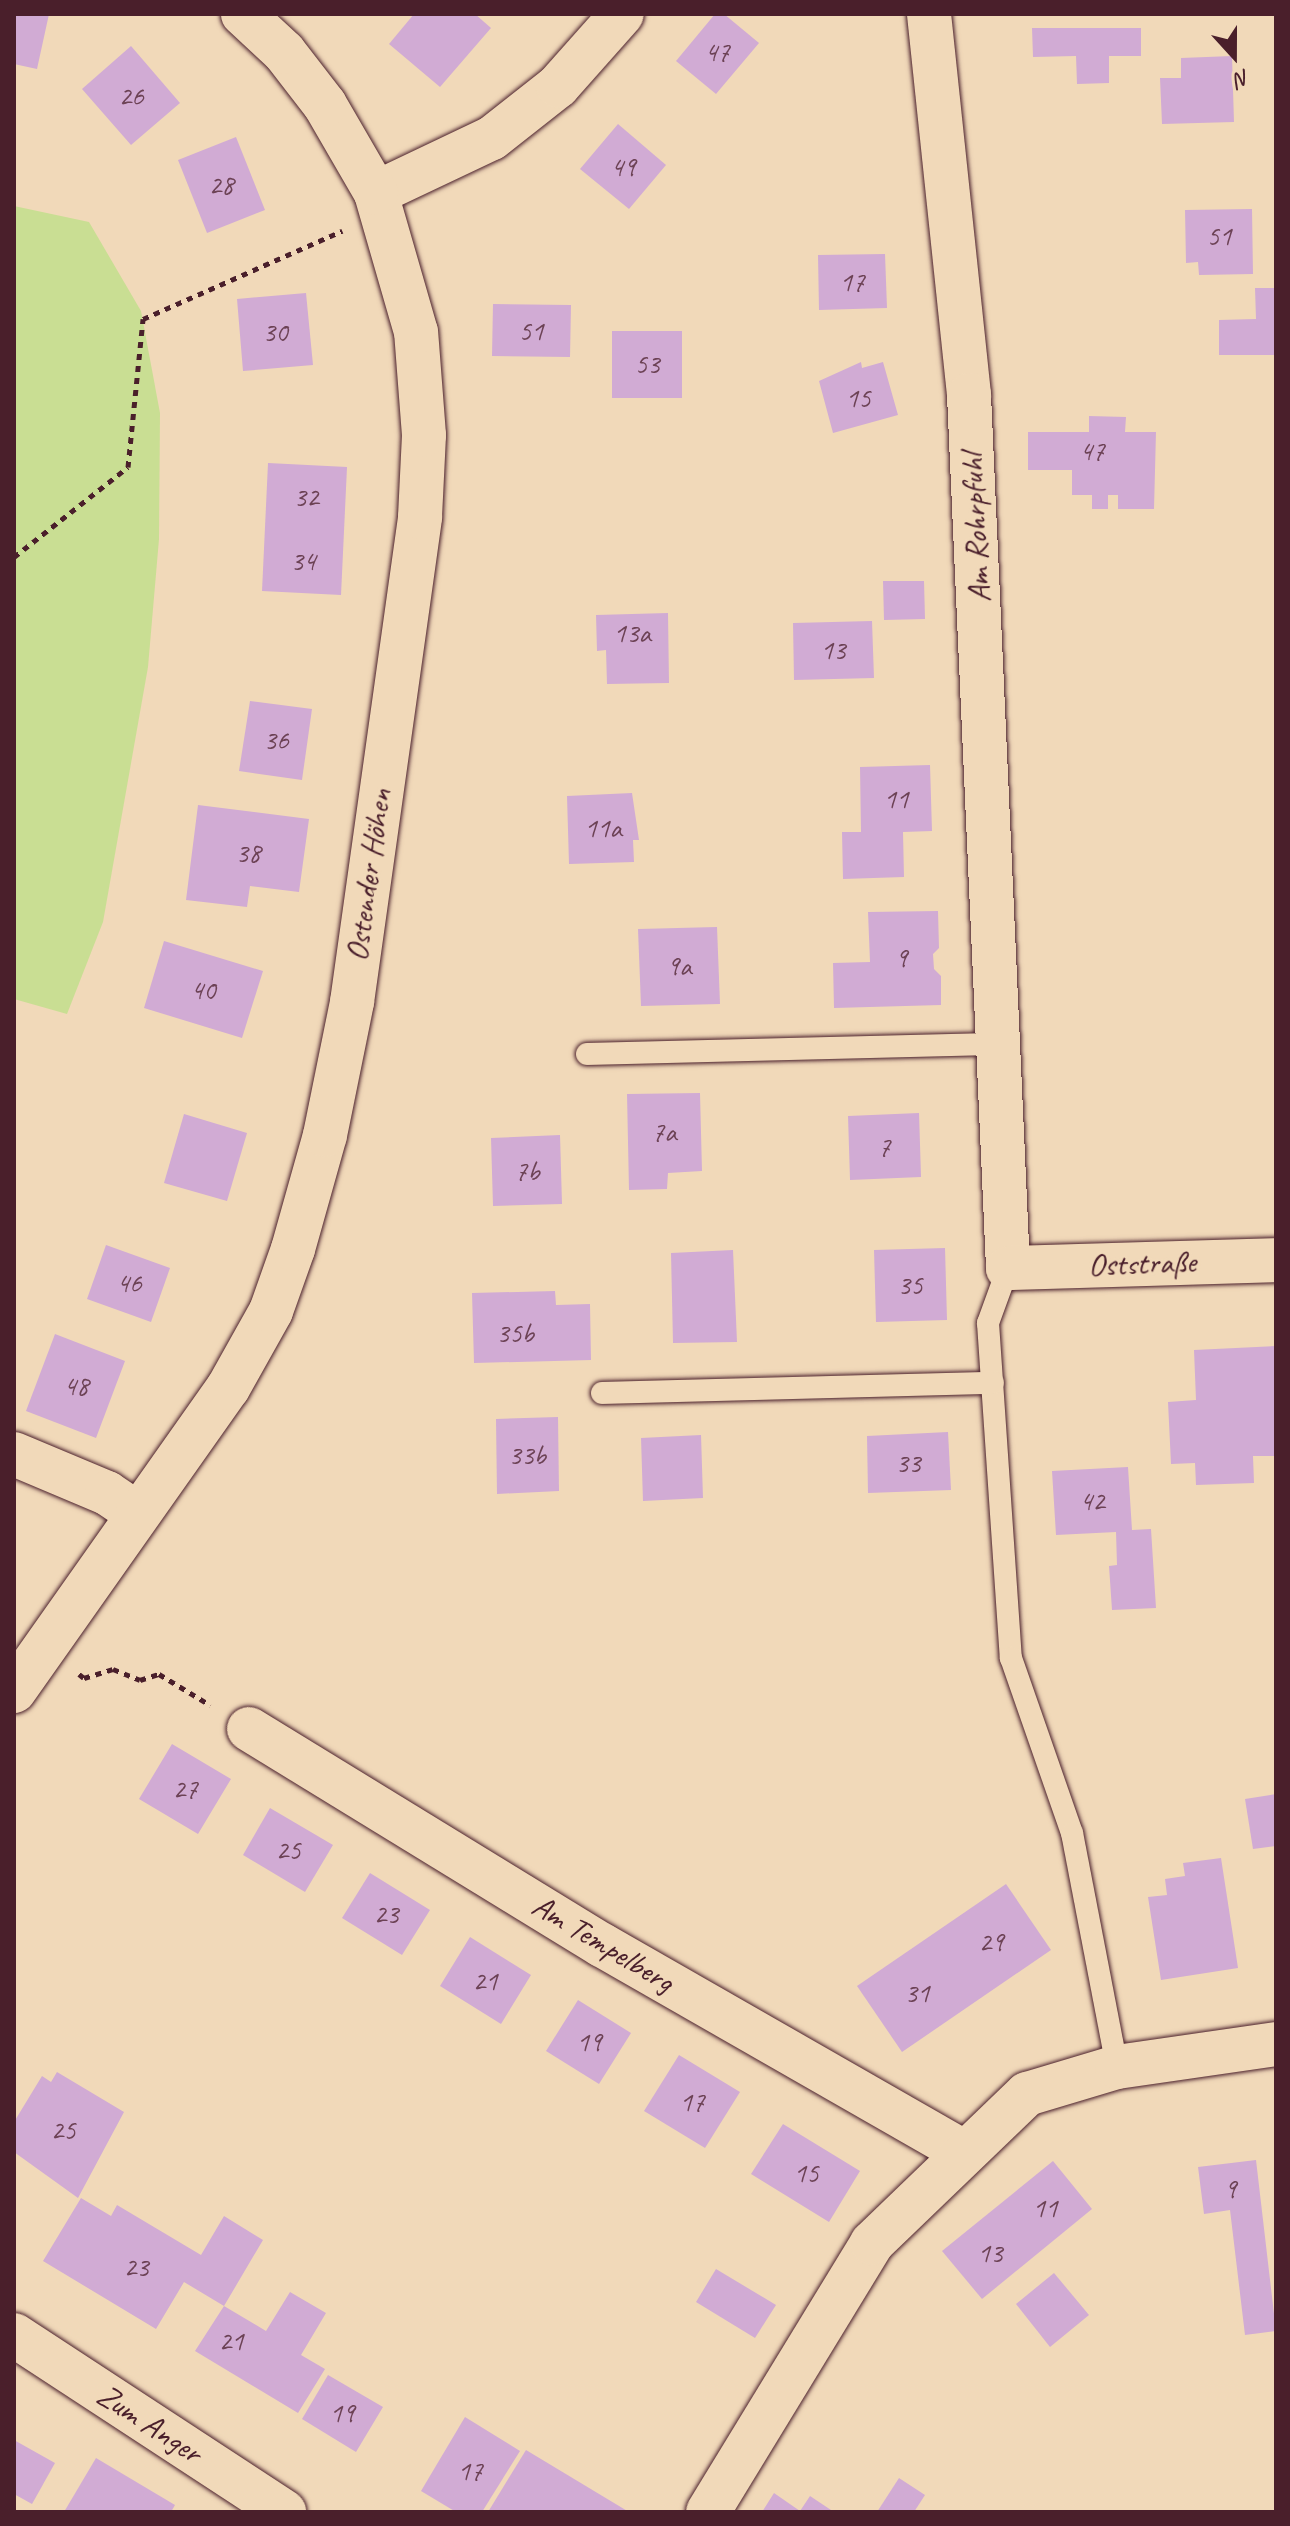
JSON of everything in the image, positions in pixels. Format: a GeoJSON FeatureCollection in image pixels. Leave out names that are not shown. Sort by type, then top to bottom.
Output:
{"type":"FeatureCollection","features":[{"type":"Feature","properties":{"kind":"street","name":"Ostender Höhen"},"geometry":{"type":"LineString","coordinates":[[14,1691],[228,1388],[271,1311],[325,1135],[352,1002],[420,517],[424,435],[416,332],[376,193],[325,105],[284,52],[243,14]]}},
{"type":"Feature","properties":{"kind":"street"},"geometry":{"type":"LineString","coordinates":[[376,193],[492,138],[558,86],[622,14]]}},
{"type":"Feature","properties":{"kind":"street","name":"Am Rohrpfuhl"},"geometry":{"type":"LineString","coordinates":[[929,14],[969,395],[1001,1044],[1008,1268]]}},
{"type":"Feature","properties":{"kind":"street","name":"Oststraße"},"geometry":{"type":"LineString","coordinates":[[1008,1268],[1276,1260]]}},
{"type":"Feature","properties":{"kind":"street"},"geometry":{"type":"LineString","coordinates":[[14,1454],[107,1493],[138,1514]]}},
{"type":"Feature","properties":{"kind":"street","name":"Am Tempelberg"},"geometry":{"type":"LineString","coordinates":[[249,1729],[602,1945],[963,2152]]}},
{"type":"Feature","properties":{"kind":"street"},"geometry":{"type":"LineString","coordinates":[[708,2512],[872,2243],[963,2152],[1027,2094],[1117,2067],[1276,2044]]}},
{"type":"Feature","properties":{"kind":"street","name":"Zum Anger"},"geometry":{"type":"LineString","coordinates":[[14,2335],[284,2512]]}},
{"type":"Feature","properties":{"kind":"lane"},"geometry":{"type":"LineString","coordinates":[[587,1054],[1001,1044]]}},
{"type":"Feature","properties":{"kind":"lane"},"geometry":{"type":"LineString","coordinates":[[1008,1268],[988,1323],[1011,1658],[1072,1833],[1117,2067]]}},
{"type":"Feature","properties":{"kind":"lane"},"geometry":{"type":"LineString","coordinates":[[602,1393],[993,1383]]}},
{"type":"Feature","properties":{"kind":"path"},"geometry":{"type":"LineString","coordinates":[[14,557],[128,467],[143,319],[348,228],[376,193]]}},
{"type":"Feature","properties":{"kind":"path"},"geometry":{"type":"LineString","coordinates":[[43,1650],[84,1678],[113,1669],[140,1680],[159,1674],[180,1687]]}},
{"type":"Feature","properties":{"kind":"green space"},"geometry":{"type":"Polygon","coordinates":[[[14,206],[89,222],[141,311],[160,413],[159,539],[148,667],[103,922],[67,1014],[14,999],[14,206]]]}},
{"type":"Feature","properties":{"kind":"building"},"geometry":{"type":"Polygon","coordinates":[[[14,14],[49,14],[37,69],[14,64],[14,14]]]}},
{"type":"Feature","properties":{"kind":"building"},"geometry":{"type":"Polygon","coordinates":[[[414,14],[475,14],[491,28],[440,87],[389,44],[414,14]]]}},
{"type":"Feature","properties":{"kind":"building"},"geometry":{"type":"Polygon","coordinates":[[[715,14],[724,14],[759,43],[716,94],[676,61],[715,14]]]}},
{"type":"Feature","properties":{"kind":"building"},"geometry":{"type":"Polygon","coordinates":[[[1032,28],[1141,28],[1141,56],[1109,56],[1109,83],[1077,84],[1076,56],[1033,57],[1032,28]]]}},
{"type":"Feature","properties":{"kind":"building"},"geometry":{"type":"Polygon","coordinates":[[[131,46],[180,103],[131,145],[82,89],[131,46]]]}},
{"type":"Feature","properties":{"kind":"building"},"geometry":{"type":"Polygon","coordinates":[[[1232,56],[1234,122],[1162,124],[1160,78],[1181,78],[1181,58],[1232,56]]]}},
{"type":"Feature","properties":{"kind":"building"},"geometry":{"type":"Polygon","coordinates":[[[618,124],[666,165],[629,209],[580,169],[618,124]]]}},
{"type":"Feature","properties":{"kind":"building"},"geometry":{"type":"Polygon","coordinates":[[[236,137],[265,210],[207,233],[178,160],[236,137]]]}},
{"type":"Feature","properties":{"kind":"building"},"geometry":{"type":"Polygon","coordinates":[[[1252,209],[1253,274],[1199,275],[1198,262],[1186,263],[1185,210],[1252,209]]]}},
{"type":"Feature","properties":{"kind":"building"},"geometry":{"type":"Polygon","coordinates":[[[885,254],[887,308],[819,310],[818,255],[885,254]]]}},
{"type":"Feature","properties":{"kind":"building"},"geometry":{"type":"Polygon","coordinates":[[[1255,288],[1276,288],[1276,355],[1219,355],[1219,320],[1256,319],[1255,288]]]}},
{"type":"Feature","properties":{"kind":"building"},"geometry":{"type":"Polygon","coordinates":[[[306,293],[313,365],[243,371],[237,299],[306,293]]]}},
{"type":"Feature","properties":{"kind":"building"},"geometry":{"type":"Polygon","coordinates":[[[493,304],[571,305],[570,357],[492,356],[493,304]]]}},
{"type":"Feature","properties":{"kind":"building"},"geometry":{"type":"Polygon","coordinates":[[[612,331],[682,331],[682,398],[612,398],[612,331]]]}},
{"type":"Feature","properties":{"kind":"building"},"geometry":{"type":"Polygon","coordinates":[[[861,362],[862,368],[883,362],[898,415],[833,433],[819,381],[861,362]]]}},
{"type":"Feature","properties":{"kind":"building"},"geometry":{"type":"Polygon","coordinates":[[[1089,416],[1126,417],[1125,432],[1156,432],[1154,509],[1118,509],[1118,495],[1108,495],[1108,509],[1092,509],[1092,495],[1072,495],[1072,470],[1028,470],[1028,432],[1089,432],[1089,416]]]}},
{"type":"Feature","properties":{"kind":"building"},"geometry":{"type":"Polygon","coordinates":[[[268,463],[347,467],[341,595],[262,591],[268,463]]]}},
{"type":"Feature","properties":{"kind":"building"},"geometry":{"type":"Polygon","coordinates":[[[883,581],[924,581],[925,619],[884,620],[883,581]]]}},
{"type":"Feature","properties":{"kind":"building"},"geometry":{"type":"Polygon","coordinates":[[[668,613],[669,683],[607,684],[606,650],[597,651],[596,615],[668,613]]]}},
{"type":"Feature","properties":{"kind":"building"},"geometry":{"type":"Polygon","coordinates":[[[872,621],[874,678],[794,680],[793,623],[872,621]]]}},
{"type":"Feature","properties":{"kind":"building"},"geometry":{"type":"Polygon","coordinates":[[[250,701],[312,709],[302,780],[239,771],[250,701]]]}},
{"type":"Feature","properties":{"kind":"building"},"geometry":{"type":"Polygon","coordinates":[[[930,765],[932,831],[903,832],[904,877],[843,879],[842,832],[861,832],[860,767],[930,765]]]}},
{"type":"Feature","properties":{"kind":"building"},"geometry":{"type":"Polygon","coordinates":[[[632,793],[639,840],[633,840],[634,862],[569,864],[567,796],[632,793]]]}},
{"type":"Feature","properties":{"kind":"building"},"geometry":{"type":"Polygon","coordinates":[[[198,805],[309,819],[299,892],[250,886],[247,907],[186,900],[198,805]]]}},
{"type":"Feature","properties":{"kind":"building"},"geometry":{"type":"Polygon","coordinates":[[[938,911],[939,948],[933,954],[934,969],[941,976],[941,1005],[834,1008],[833,963],[870,962],[868,912],[938,911]]]}},
{"type":"Feature","properties":{"kind":"building"},"geometry":{"type":"Polygon","coordinates":[[[717,927],[720,1004],[641,1006],[638,929],[717,927]]]}},
{"type":"Feature","properties":{"kind":"building"},"geometry":{"type":"Polygon","coordinates":[[[164,941],[263,971],[242,1038],[144,1008],[164,941]]]}},
{"type":"Feature","properties":{"kind":"building"},"geometry":{"type":"Polygon","coordinates":[[[700,1093],[702,1171],[668,1173],[667,1189],[629,1190],[627,1094],[700,1093]]]}},
{"type":"Feature","properties":{"kind":"building"},"geometry":{"type":"Polygon","coordinates":[[[919,1113],[921,1177],[850,1180],[848,1116],[919,1113]]]}},
{"type":"Feature","properties":{"kind":"building"},"geometry":{"type":"Polygon","coordinates":[[[184,1114],[247,1133],[227,1201],[164,1183],[184,1114]]]}},
{"type":"Feature","properties":{"kind":"building"},"geometry":{"type":"Polygon","coordinates":[[[560,1135],[562,1204],[493,1206],[491,1138],[560,1135]]]}},
{"type":"Feature","properties":{"kind":"building"},"geometry":{"type":"Polygon","coordinates":[[[106,1245],[170,1268],[151,1322],[87,1299],[106,1245]]]}},
{"type":"Feature","properties":{"kind":"building"},"geometry":{"type":"Polygon","coordinates":[[[945,1248],[947,1320],[876,1322],[874,1250],[945,1248]]]}},
{"type":"Feature","properties":{"kind":"building"},"geometry":{"type":"Polygon","coordinates":[[[733,1250],[737,1342],[673,1343],[671,1253],[733,1250]]]}},
{"type":"Feature","properties":{"kind":"building"},"geometry":{"type":"Polygon","coordinates":[[[555,1291],[556,1305],[590,1304],[591,1360],[474,1363],[472,1293],[555,1291]]]}},
{"type":"Feature","properties":{"kind":"building"},"geometry":{"type":"Polygon","coordinates":[[[55,1334],[125,1361],[96,1438],[26,1411],[55,1334]]]}},
{"type":"Feature","properties":{"kind":"building"},"geometry":{"type":"Polygon","coordinates":[[[1276,1346],[1276,1456],[1253,1456],[1254,1483],[1196,1485],[1195,1463],[1171,1464],[1168,1402],[1196,1400],[1194,1350],[1276,1346]]]}},
{"type":"Feature","properties":{"kind":"building"},"geometry":{"type":"Polygon","coordinates":[[[558,1417],[559,1491],[497,1494],[496,1419],[558,1417]]]}},
{"type":"Feature","properties":{"kind":"building"},"geometry":{"type":"Polygon","coordinates":[[[948,1432],[951,1490],[868,1493],[867,1436],[948,1432]]]}},
{"type":"Feature","properties":{"kind":"building"},"geometry":{"type":"Polygon","coordinates":[[[701,1435],[703,1498],[643,1501],[641,1438],[701,1435]]]}},
{"type":"Feature","properties":{"kind":"building"},"geometry":{"type":"Polygon","coordinates":[[[1128,1467],[1132,1530],[1151,1529],[1156,1608],[1112,1610],[1109,1566],[1117,1565],[1116,1532],[1056,1535],[1052,1471],[1128,1467]]]}},
{"type":"Feature","properties":{"kind":"building"},"geometry":{"type":"Polygon","coordinates":[[[172,1744],[231,1779],[198,1834],[139,1799],[172,1744]]]}},
{"type":"Feature","properties":{"kind":"building"},"geometry":{"type":"Polygon","coordinates":[[[1276,1794],[1276,1846],[1253,1849],[1245,1799],[1276,1794]]]}},
{"type":"Feature","properties":{"kind":"building"},"geometry":{"type":"Polygon","coordinates":[[[270,1808],[333,1845],[305,1892],[243,1855],[270,1808]]]}},
{"type":"Feature","properties":{"kind":"building"},"geometry":{"type":"Polygon","coordinates":[[[1221,1858],[1238,1968],[1161,1980],[1148,1897],[1167,1895],[1165,1879],[1185,1876],[1183,1863],[1221,1858]]]}},
{"type":"Feature","properties":{"kind":"building"},"geometry":{"type":"Polygon","coordinates":[[[370,1873],[430,1910],[402,1955],[342,1918],[370,1873]]]}},
{"type":"Feature","properties":{"kind":"building"},"geometry":{"type":"Polygon","coordinates":[[[1006,1884],[1051,1950],[902,2052],[857,1986],[1006,1884]]]}},
{"type":"Feature","properties":{"kind":"building"},"geometry":{"type":"Polygon","coordinates":[[[470,1937],[531,1975],[501,2024],[440,1986],[470,1937]]]}},
{"type":"Feature","properties":{"kind":"building"},"geometry":{"type":"Polygon","coordinates":[[[578,2000],[631,2033],[599,2084],[546,2051],[578,2000]]]}},
{"type":"Feature","properties":{"kind":"building"},"geometry":{"type":"Polygon","coordinates":[[[679,2055],[740,2092],[705,2148],[644,2111],[679,2055]]]}},
{"type":"Feature","properties":{"kind":"building"},"geometry":{"type":"Polygon","coordinates":[[[57,2072],[124,2112],[78,2198],[14,2152],[14,2122],[42,2076],[51,2082],[57,2072]]]}},
{"type":"Feature","properties":{"kind":"building"},"geometry":{"type":"Polygon","coordinates":[[[783,2124],[860,2171],[829,2222],[751,2174],[783,2124]]]}},
{"type":"Feature","properties":{"kind":"building"},"geometry":{"type":"Polygon","coordinates":[[[1256,2160],[1276,2331],[1245,2335],[1230,2210],[1204,2214],[1198,2167],[1256,2160]]]}},
{"type":"Feature","properties":{"kind":"building"},"geometry":{"type":"Polygon","coordinates":[[[1053,2161],[1092,2209],[982,2299],[942,2251],[1053,2161]]]}},
{"type":"Feature","properties":{"kind":"building"},"geometry":{"type":"Polygon","coordinates":[[[81,2198],[111,2216],[117,2205],[201,2255],[224,2216],[263,2240],[224,2306],[184,2282],[156,2329],[43,2261],[81,2198]]]}},
{"type":"Feature","properties":{"kind":"building"},"geometry":{"type":"Polygon","coordinates":[[[716,2269],[776,2305],[755,2338],[696,2302],[716,2269]]]}},
{"type":"Feature","properties":{"kind":"building"},"geometry":{"type":"Polygon","coordinates":[[[1054,2273],[1089,2315],[1050,2347],[1016,2304],[1054,2273]]]}},
{"type":"Feature","properties":{"kind":"building"},"geometry":{"type":"Polygon","coordinates":[[[290,2292],[326,2313],[301,2355],[325,2369],[298,2413],[195,2351],[224,2306],[266,2331],[290,2292]]]}},
{"type":"Feature","properties":{"kind":"building"},"geometry":{"type":"Polygon","coordinates":[[[328,2375],[383,2407],[356,2452],[302,2419],[328,2375]]]}},
{"type":"Feature","properties":{"kind":"building"},"geometry":{"type":"Polygon","coordinates":[[[465,2417],[520,2451],[482,2512],[456,2512],[421,2491],[465,2417]]]}},
{"type":"Feature","properties":{"kind":"building"},"geometry":{"type":"Polygon","coordinates":[[[14,2440],[55,2463],[32,2504],[14,2494],[14,2440]]]}},
{"type":"Feature","properties":{"kind":"building"},"geometry":{"type":"Polygon","coordinates":[[[526,2450],[629,2512],[488,2512],[526,2450]]]}},
{"type":"Feature","properties":{"kind":"building"},"geometry":{"type":"Polygon","coordinates":[[[96,2458],[175,2505],[171,2512],[64,2512],[96,2458]]]}},
{"type":"Feature","properties":{"kind":"building"},"geometry":{"type":"Polygon","coordinates":[[[899,2478],[925,2495],[914,2512],[877,2512],[899,2478]]]}},
{"type":"Feature","properties":{"kind":"building"},"geometry":{"type":"Polygon","coordinates":[[[774,2493],[800,2511],[810,2496],[834,2512],[762,2512],[774,2493]]]}}]}
